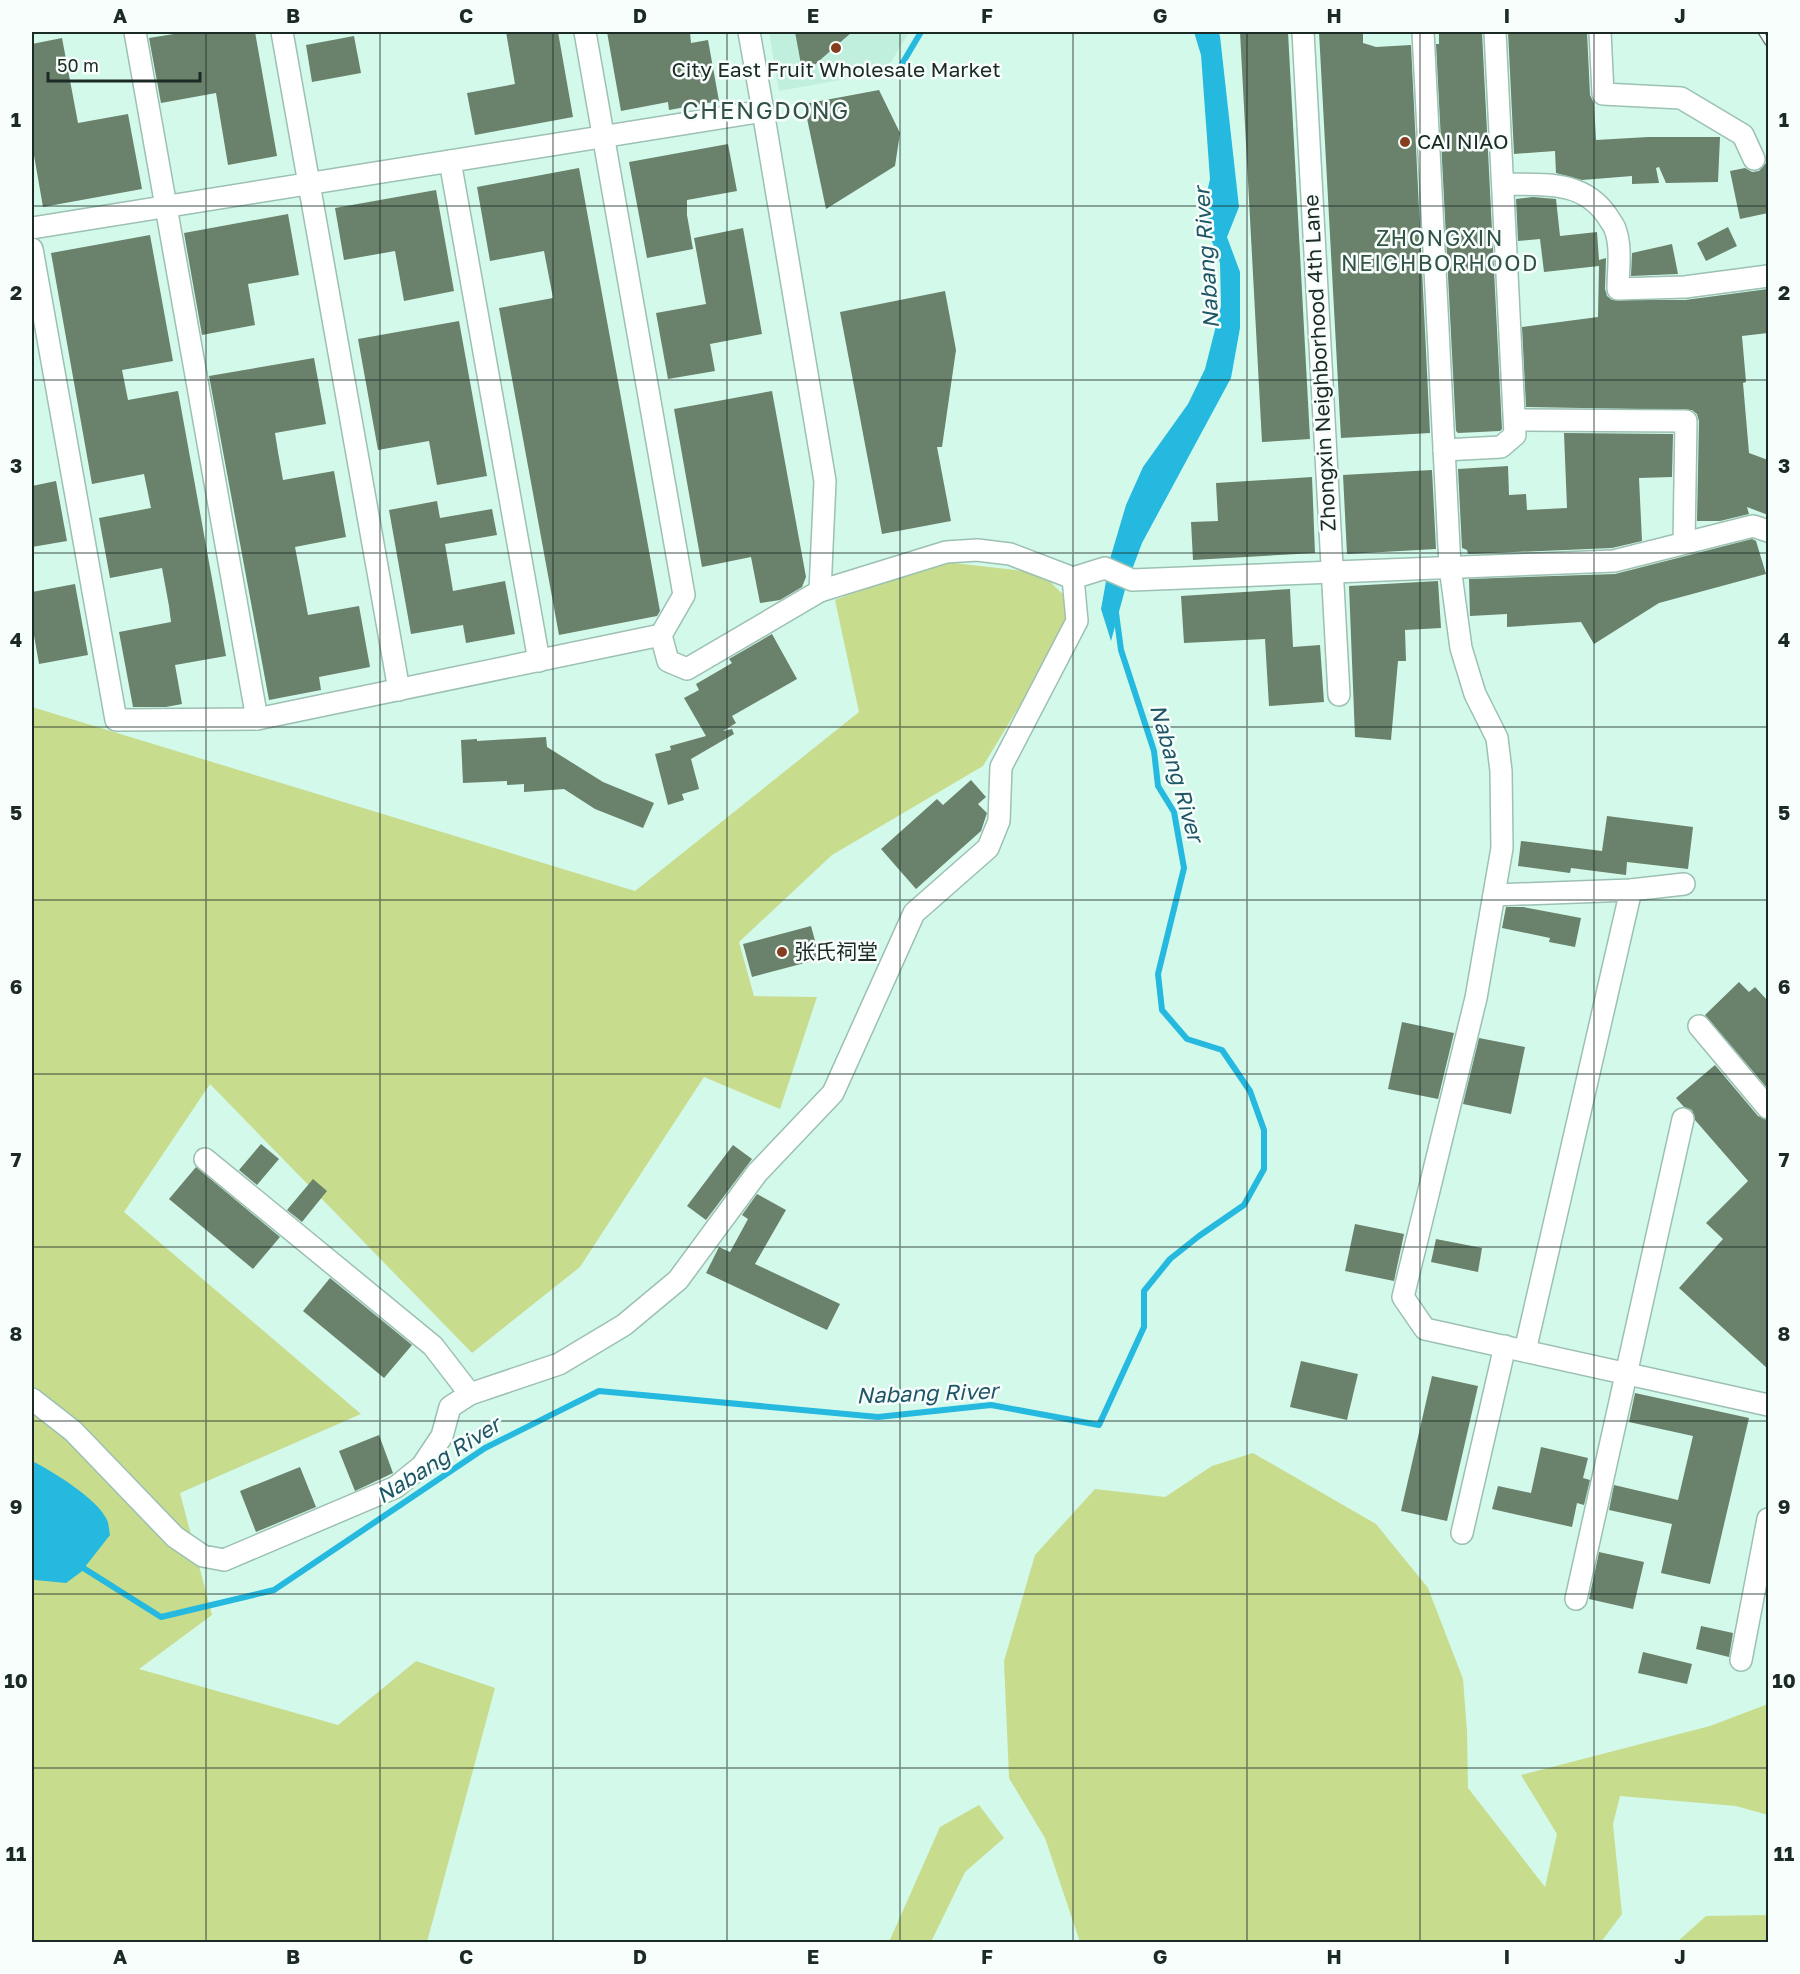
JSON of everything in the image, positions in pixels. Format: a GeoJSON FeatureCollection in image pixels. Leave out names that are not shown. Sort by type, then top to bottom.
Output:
{"type":"FeatureCollection","features":[{"type":"Feature","properties":{"kind":"street"},"geometry":{"type":"LineString","coordinates":[[135,32],[257,719]]}},
{"type":"Feature","properties":{"kind":"street"},"geometry":{"type":"LineString","coordinates":[[282,32],[399,690]]}},
{"type":"Feature","properties":{"kind":"street"},"geometry":{"type":"LineString","coordinates":[[585,32],[684,595],[661,635],[668,661],[687,669],[820,591],[946,552],[977,550],[1010,554],[1073,578],[1104,568],[1132,579],[1614,561],[1753,526],[1768,531]]}},
{"type":"Feature","properties":{"kind":"street"},"geometry":{"type":"LineString","coordinates":[[749,32],[825,481],[820,591]]}},
{"type":"Feature","properties":{"kind":"street","name":"Zhongxin Neighborhood 4th Lane"},"geometry":{"type":"LineString","coordinates":[[1303,32],[1339,695]]}},
{"type":"Feature","properties":{"kind":"street"},"geometry":{"type":"LineString","coordinates":[[1424,32],[1450,567],[1461,648],[1475,694],[1497,738],[1501,771],[1502,848],[1476,998],[1403,1297],[1425,1329],[1768,1405]]}},
{"type":"Feature","properties":{"kind":"street"},"geometry":{"type":"LineString","coordinates":[[1444,450],[1501,447],[1515,435],[1495,32]]}},
{"type":"Feature","properties":{"kind":"street"},"geometry":{"type":"LineString","coordinates":[[1600,32],[1603,94],[1681,98],[1743,135],[1754,159]]}},
{"type":"Feature","properties":{"kind":"street"},"geometry":{"type":"LineString","coordinates":[[32,228],[763,111]]}},
{"type":"Feature","properties":{"kind":"street"},"geometry":{"type":"LineString","coordinates":[[450,161],[539,661]]}},
{"type":"Feature","properties":{"kind":"street"},"geometry":{"type":"LineString","coordinates":[[1503,184],[1561,186],[1585,194],[1601,206],[1615,229],[1619,253],[1618,289],[1685,287],[1768,276]]}},
{"type":"Feature","properties":{"kind":"street"},"geometry":{"type":"LineString","coordinates":[[32,249],[116,720],[257,719],[661,635]]}},
{"type":"Feature","properties":{"kind":"street"},"geometry":{"type":"LineString","coordinates":[[1515,420],[1686,421],[1684,543]]}},
{"type":"Feature","properties":{"kind":"street"},"geometry":{"type":"LineString","coordinates":[[32,1399],[73,1431],[175,1537],[203,1556],[224,1560],[396,1487],[422,1466],[442,1436],[450,1407],[470,1394],[559,1364],[633,1317],[678,1280],[757,1173],[833,1093],[914,913],[988,848],[999,821],[1001,767],[1077,621],[1073,578]]}},
{"type":"Feature","properties":{"kind":"street"},"geometry":{"type":"LineString","coordinates":[[1494,896],[1631,890],[1684,884]]}},
{"type":"Feature","properties":{"kind":"street"},"geometry":{"type":"LineString","coordinates":[[1461,1533],[1515,1349],[1631,890]]}},
{"type":"Feature","properties":{"kind":"street"},"geometry":{"type":"LineString","coordinates":[[1699,1026],[1768,1108]]}},
{"type":"Feature","properties":{"kind":"street"},"geometry":{"type":"LineString","coordinates":[[1576,1599],[1683,1119]]}},
{"type":"Feature","properties":{"kind":"street"},"geometry":{"type":"LineString","coordinates":[[205,1159],[433,1346],[470,1394]]}},
{"type":"Feature","properties":{"kind":"street"},"geometry":{"type":"LineString","coordinates":[[1741,1660],[1768,1519]]}},
{"type":"Feature","properties":{"kind":"shaded area","name":"City East Fruit Wholesale Market"},"geometry":{"type":"Polygon","coordinates":[[[769,32],[909,32],[890,64],[846,79],[779,91],[769,32]]]}},
{"type":"Feature","properties":{"kind":"green space"},"geometry":{"type":"Polygon","coordinates":[[[936,561],[1041,573],[1078,609],[983,766],[832,855],[739,942],[754,996],[817,997],[780,1109],[704,1077],[580,1267],[472,1353],[210,1084],[124,1212],[361,1414],[180,1493],[212,1615],[139,1669],[338,1725],[416,1661],[495,1688],[427,1942],[32,1942],[32,707],[635,891],[859,712],[835,600],[936,561]]]}},
{"type":"Feature","properties":{"kind":"green space"},"geometry":{"type":"Polygon","coordinates":[[[1253,1453],[1376,1524],[1428,1588],[1463,1679],[1468,1788],[1545,1887],[1557,1834],[1521,1775],[1710,1726],[1768,1704],[1768,1815],[1736,1806],[1620,1796],[1613,1824],[1622,1914],[1601,1942],[1080,1942],[1045,1838],[1009,1778],[1004,1661],[1035,1555],[1095,1489],[1165,1497],[1212,1466],[1253,1453]]]}},
{"type":"Feature","properties":{"kind":"green space"},"geometry":{"type":"Polygon","coordinates":[[[979,1805],[1004,1838],[965,1872],[931,1942],[889,1942],[940,1827],[979,1805]]]}},
{"type":"Feature","properties":{"kind":"green space"},"geometry":{"type":"Polygon","coordinates":[[[1768,1915],[1768,1942],[1677,1942],[1706,1916],[1768,1915]]]}},
{"type":"Feature","properties":{"kind":"water"},"geometry":{"type":"Polygon","coordinates":[[[1194,32],[1218,32],[1220,36],[1239,207],[1227,237],[1240,272],[1240,328],[1231,378],[1142,543],[1126,586],[1111,641],[1101,609],[1110,559],[1126,505],[1143,467],[1188,404],[1205,369],[1221,306],[1220,263],[1202,215],[1210,179],[1201,55],[1194,32]]]}},
{"type":"Feature","properties":{"kind":"water"},"geometry":{"type":"Polygon","coordinates":[[[32,1461],[85,1495],[102,1512],[108,1523],[110,1535],[81,1572],[66,1583],[35,1580],[32,1577],[32,1461]]]}},
{"type":"Feature","properties":{"kind":"building"},"geometry":{"type":"Polygon","coordinates":[[[186,32],[255,32],[277,156],[228,165],[216,93],[161,103],[149,38],[186,32]]]}},
{"type":"Feature","properties":{"kind":"building"},"geometry":{"type":"Polygon","coordinates":[[[506,32],[558,32],[573,117],[475,135],[467,93],[515,84],[506,32]]]}},
{"type":"Feature","properties":{"kind":"building"},"geometry":{"type":"Polygon","coordinates":[[[607,32],[690,32],[691,43],[708,40],[719,101],[669,110],[668,102],[621,111],[607,32]]]}},
{"type":"Feature","properties":{"kind":"building"},"geometry":{"type":"Polygon","coordinates":[[[795,32],[852,32],[803,75],[795,32]]]}},
{"type":"Feature","properties":{"kind":"building"},"geometry":{"type":"Polygon","coordinates":[[[1240,32],[1288,32],[1310,439],[1262,442],[1240,32]]]}},
{"type":"Feature","properties":{"kind":"building"},"geometry":{"type":"Polygon","coordinates":[[[1319,32],[1363,32],[1363,43],[1376,47],[1411,45],[1430,433],[1341,438],[1319,32]]]}},
{"type":"Feature","properties":{"kind":"building"},"geometry":{"type":"Polygon","coordinates":[[[1439,32],[1482,32],[1502,429],[1500,431],[1458,433],[1456,431],[1436,44],[1439,44],[1439,32]]]}},
{"type":"Feature","properties":{"kind":"building"},"geometry":{"type":"Polygon","coordinates":[[[1508,32],[1587,32],[1590,95],[1594,103],[1596,140],[1720,137],[1718,182],[1666,183],[1659,167],[1656,168],[1659,183],[1632,184],[1632,176],[1582,180],[1556,173],[1555,151],[1514,154],[1508,32]]]}},
{"type":"Feature","properties":{"kind":"building"},"geometry":{"type":"Polygon","coordinates":[[[354,36],[361,73],[312,82],[306,45],[354,36]]]}},
{"type":"Feature","properties":{"kind":"building"},"geometry":{"type":"Polygon","coordinates":[[[62,38],[78,123],[128,114],[142,189],[43,207],[32,144],[32,44],[62,38]]]}},
{"type":"Feature","properties":{"kind":"building"},"geometry":{"type":"Polygon","coordinates":[[[879,90],[900,133],[895,166],[826,209],[804,104],[879,90]]]}},
{"type":"Feature","properties":{"kind":"building"},"geometry":{"type":"Polygon","coordinates":[[[728,144],[737,191],[687,200],[687,215],[693,249],[647,258],[629,162],[728,144]]]}},
{"type":"Feature","properties":{"kind":"building"},"geometry":{"type":"Polygon","coordinates":[[[1768,163],[1768,213],[1740,219],[1730,171],[1745,168],[1752,172],[1759,171],[1768,163]]]}},
{"type":"Feature","properties":{"kind":"building"},"geometry":{"type":"Polygon","coordinates":[[[579,168],[660,611],[657,616],[559,635],[499,308],[553,298],[544,251],[490,261],[477,187],[579,168]]]}},
{"type":"Feature","properties":{"kind":"building"},"geometry":{"type":"Polygon","coordinates":[[[436,190],[454,291],[404,301],[395,251],[344,260],[335,208],[436,190]]]}},
{"type":"Feature","properties":{"kind":"building"},"geometry":{"type":"Polygon","coordinates":[[[1533,197],[1556,199],[1560,236],[1597,232],[1599,260],[1606,258],[1605,289],[1607,296],[1612,300],[1685,300],[1768,289],[1768,333],[1742,336],[1746,382],[1743,383],[1749,453],[1768,460],[1768,515],[1747,507],[1749,514],[1720,521],[1697,521],[1699,421],[1697,414],[1692,410],[1526,407],[1522,327],[1598,317],[1599,266],[1544,272],[1540,239],[1518,241],[1516,199],[1533,197]]]}},
{"type":"Feature","properties":{"kind":"building"},"geometry":{"type":"Polygon","coordinates":[[[288,214],[299,275],[248,284],[255,325],[202,335],[184,233],[288,214]]]}},
{"type":"Feature","properties":{"kind":"building"},"geometry":{"type":"Polygon","coordinates":[[[1728,227],[1737,246],[1706,261],[1697,243],[1728,227]]]}},
{"type":"Feature","properties":{"kind":"building"},"geometry":{"type":"Polygon","coordinates":[[[743,228],[762,334],[710,344],[715,371],[668,379],[656,313],[706,304],[694,238],[743,228]]]}},
{"type":"Feature","properties":{"kind":"building"},"geometry":{"type":"Polygon","coordinates":[[[150,235],[173,361],[122,370],[128,400],[178,391],[226,656],[175,665],[182,704],[166,707],[133,707],[119,632],[171,622],[169,606],[162,568],[110,578],[99,518],[151,508],[144,474],[92,484],[51,253],[150,235]]]}},
{"type":"Feature","properties":{"kind":"building"},"geometry":{"type":"Polygon","coordinates":[[[1672,244],[1678,274],[1631,276],[1632,253],[1672,244]]]}},
{"type":"Feature","properties":{"kind":"building"},"geometry":{"type":"Polygon","coordinates":[[[945,291],[956,350],[942,447],[937,447],[951,521],[882,534],[840,312],[945,291]]]}},
{"type":"Feature","properties":{"kind":"building"},"geometry":{"type":"Polygon","coordinates":[[[459,321],[487,476],[437,485],[429,441],[378,450],[358,339],[459,321]]]}},
{"type":"Feature","properties":{"kind":"building"},"geometry":{"type":"Polygon","coordinates":[[[314,358],[326,424],[275,433],[283,480],[334,471],[346,537],[295,547],[308,615],[359,606],[370,667],[319,677],[321,690],[269,700],[209,376],[314,358]]]}},
{"type":"Feature","properties":{"kind":"building"},"geometry":{"type":"Polygon","coordinates":[[[772,391],[806,577],[802,587],[780,600],[760,603],[751,557],[702,567],[674,409],[772,391]]]}},
{"type":"Feature","properties":{"kind":"building"},"geometry":{"type":"Polygon","coordinates":[[[1564,433],[1673,434],[1672,477],[1639,478],[1642,541],[1612,548],[1468,554],[1467,550],[1462,548],[1458,469],[1508,466],[1509,495],[1526,494],[1527,510],[1567,508],[1564,433]]]}},
{"type":"Feature","properties":{"kind":"building"},"geometry":{"type":"Polygon","coordinates":[[[1432,470],[1436,549],[1347,554],[1343,475],[1432,470]]]}},
{"type":"Feature","properties":{"kind":"building"},"geometry":{"type":"Polygon","coordinates":[[[1312,477],[1315,553],[1193,560],[1191,522],[1218,521],[1216,483],[1312,477]]]}},
{"type":"Feature","properties":{"kind":"building"},"geometry":{"type":"Polygon","coordinates":[[[56,481],[67,541],[32,547],[32,486],[56,481]]]}},
{"type":"Feature","properties":{"kind":"building"},"geometry":{"type":"Polygon","coordinates":[[[437,501],[440,518],[492,509],[497,535],[445,544],[453,591],[505,581],[515,634],[466,643],[463,625],[411,634],[389,510],[437,501]]]}},
{"type":"Feature","properties":{"kind":"building"},"geometry":{"type":"Polygon","coordinates":[[[1752,539],[1756,541],[1766,574],[1659,603],[1594,644],[1581,622],[1507,627],[1507,614],[1470,616],[1469,579],[1615,574],[1752,539]]]}},
{"type":"Feature","properties":{"kind":"building"},"geometry":{"type":"Polygon","coordinates":[[[1438,581],[1441,628],[1405,630],[1406,661],[1398,661],[1391,740],[1355,737],[1349,586],[1438,581]]]}},
{"type":"Feature","properties":{"kind":"building"},"geometry":{"type":"Polygon","coordinates":[[[75,584],[88,655],[39,664],[32,624],[32,592],[75,584]]]}},
{"type":"Feature","properties":{"kind":"building"},"geometry":{"type":"Polygon","coordinates":[[[1290,589],[1293,647],[1320,645],[1324,702],[1269,706],[1265,639],[1184,643],[1181,596],[1290,589]]]}},
{"type":"Feature","properties":{"kind":"building"},"geometry":{"type":"Polygon","coordinates":[[[772,634],[797,679],[732,716],[736,723],[723,731],[732,729],[734,734],[691,759],[699,789],[682,794],[684,800],[668,805],[655,754],[671,750],[670,746],[706,736],[684,698],[699,690],[696,684],[732,663],[729,659],[772,634]]]}},
{"type":"Feature","properties":{"kind":"building"},"geometry":{"type":"Polygon","coordinates":[[[546,737],[547,747],[603,782],[654,803],[643,828],[595,809],[564,789],[524,792],[524,784],[507,785],[507,781],[463,783],[461,740],[546,737]]]}},
{"type":"Feature","properties":{"kind":"building"},"geometry":{"type":"Polygon","coordinates":[[[971,780],[986,797],[978,804],[987,813],[981,831],[916,889],[881,849],[937,799],[943,805],[971,780]]]}},
{"type":"Feature","properties":{"kind":"building"},"geometry":{"type":"Polygon","coordinates":[[[1607,816],[1693,827],[1688,869],[1627,862],[1626,875],[1571,868],[1570,873],[1518,866],[1521,841],[1602,851],[1607,816]]]}},
{"type":"Feature","properties":{"kind":"building"},"geometry":{"type":"Polygon","coordinates":[[[1506,907],[1523,907],[1581,918],[1575,947],[1549,942],[1550,938],[1502,928],[1506,907]]]}},
{"type":"Feature","properties":{"kind":"building","name":"张氏祠堂"},"geometry":{"type":"Polygon","coordinates":[[[811,926],[820,959],[752,977],[743,944],[811,926]]]}},
{"type":"Feature","properties":{"kind":"building"},"geometry":{"type":"Polygon","coordinates":[[[1739,982],[1749,992],[1755,987],[1768,1001],[1768,1089],[1705,1015],[1739,982]]]}},
{"type":"Feature","properties":{"kind":"building"},"geometry":{"type":"Polygon","coordinates":[[[1402,1022],[1454,1033],[1438,1099],[1388,1089],[1402,1022]]]}},
{"type":"Feature","properties":{"kind":"building"},"geometry":{"type":"Polygon","coordinates":[[[1479,1038],[1525,1047],[1511,1114],[1463,1104],[1479,1038]]]}},
{"type":"Feature","properties":{"kind":"building"},"geometry":{"type":"Polygon","coordinates":[[[1715,1065],[1758,1116],[1768,1120],[1768,1369],[1679,1288],[1723,1239],[1706,1223],[1748,1181],[1695,1120],[1692,1110],[1684,1107],[1676,1098],[1715,1065]]]}},
{"type":"Feature","properties":{"kind":"building"},"geometry":{"type":"Polygon","coordinates":[[[261,1144],[279,1159],[257,1185],[239,1170],[261,1144]]]}},
{"type":"Feature","properties":{"kind":"building"},"geometry":{"type":"Polygon","coordinates":[[[733,1145],[752,1159],[706,1220],[687,1206],[733,1145]]]}},
{"type":"Feature","properties":{"kind":"building"},"geometry":{"type":"Polygon","coordinates":[[[196,1167],[280,1237],[253,1269],[169,1199],[196,1167]]]}},
{"type":"Feature","properties":{"kind":"building"},"geometry":{"type":"Polygon","coordinates":[[[313,1179],[327,1191],[302,1222],[287,1210],[313,1179]]]}},
{"type":"Feature","properties":{"kind":"building"},"geometry":{"type":"Polygon","coordinates":[[[757,1194],[786,1210],[755,1264],[840,1304],[827,1330],[706,1273],[719,1247],[730,1252],[748,1219],[742,1215],[757,1194]]]}},
{"type":"Feature","properties":{"kind":"building"},"geometry":{"type":"Polygon","coordinates":[[[1355,1224],[1404,1234],[1394,1281],[1345,1271],[1355,1224]]]}},
{"type":"Feature","properties":{"kind":"building"},"geometry":{"type":"Polygon","coordinates":[[[1436,1239],[1482,1248],[1478,1272],[1431,1262],[1436,1239]]]}},
{"type":"Feature","properties":{"kind":"building"},"geometry":{"type":"Polygon","coordinates":[[[330,1278],[412,1345],[384,1378],[303,1311],[330,1278]]]}},
{"type":"Feature","properties":{"kind":"building"},"geometry":{"type":"Polygon","coordinates":[[[1301,1361],[1358,1374],[1347,1420],[1290,1407],[1301,1361]]]}},
{"type":"Feature","properties":{"kind":"building"},"geometry":{"type":"Polygon","coordinates":[[[1432,1376],[1478,1386],[1447,1521],[1401,1511],[1432,1376]]]}},
{"type":"Feature","properties":{"kind":"building"},"geometry":{"type":"Polygon","coordinates":[[[1635,1393],[1749,1418],[1710,1584],[1661,1573],[1672,1524],[1609,1510],[1614,1485],[1678,1500],[1693,1436],[1629,1422],[1635,1393]]]}},
{"type":"Feature","properties":{"kind":"building"},"geometry":{"type":"Polygon","coordinates":[[[379,1435],[393,1473],[355,1491],[339,1451],[379,1435]]]}},
{"type":"Feature","properties":{"kind":"building"},"geometry":{"type":"Polygon","coordinates":[[[1541,1447],[1588,1458],[1583,1478],[1590,1480],[1584,1505],[1577,1503],[1572,1527],[1492,1509],[1498,1486],[1531,1493],[1541,1447]]]}},
{"type":"Feature","properties":{"kind":"building"},"geometry":{"type":"Polygon","coordinates":[[[300,1467],[316,1507],[256,1532],[240,1491],[300,1467]]]}},
{"type":"Feature","properties":{"kind":"building"},"geometry":{"type":"Polygon","coordinates":[[[1599,1552],[1644,1562],[1633,1609],[1589,1599],[1599,1552]]]}},
{"type":"Feature","properties":{"kind":"building"},"geometry":{"type":"Polygon","coordinates":[[[1701,1626],[1733,1633],[1729,1657],[1696,1649],[1701,1626]]]}},
{"type":"Feature","properties":{"kind":"building"},"geometry":{"type":"Polygon","coordinates":[[[1643,1652],[1692,1664],[1687,1684],[1638,1673],[1643,1652]]]}},
{"type":"Feature","properties":{"kind":"waterway"},"geometry":{"type":"LineString","coordinates":[[899,69],[921,32]]}},
{"type":"Feature","properties":{"kind":"waterway","name":"Nabang River"},"geometry":{"type":"LineString","coordinates":[[77,1564],[161,1617],[274,1590],[485,1448],[599,1391],[878,1417],[991,1405],[1099,1425],[1144,1327],[1144,1291],[1170,1259],[1244,1205],[1264,1169],[1264,1130],[1250,1091],[1222,1050],[1187,1039],[1162,1010],[1158,974],[1184,868],[1174,812],[1158,786],[1154,751],[1121,650],[1116,613]]}},
{"type":"Feature","properties":{"kind":"railway"},"geometry":{"type":"LineString","coordinates":[[1761,32],[1768,43]]}},
{"type":"Feature","properties":{"kind":"place","name":"City East Fruit Wholesale Market"},"geometry":{"type":"Point","coordinates":[836,48]}},
{"type":"Feature","properties":{"kind":"place","name":"CAI NIAO"},"geometry":{"type":"Point","coordinates":[1405,142]}},
{"type":"Feature","properties":{"kind":"place","name":"张氏祠堂"},"geometry":{"type":"Point","coordinates":[782,952]}},
{"type":"Feature","properties":{"kind":"district","name":"CHENGDONG"},"geometry":{"type":"Point","coordinates":[766,111]}},
{"type":"Feature","properties":{"kind":"district","name":"ZHONGXIN NEIGHBORHOOD"},"geometry":{"type":"Point","coordinates":[1440,250]}}]}
